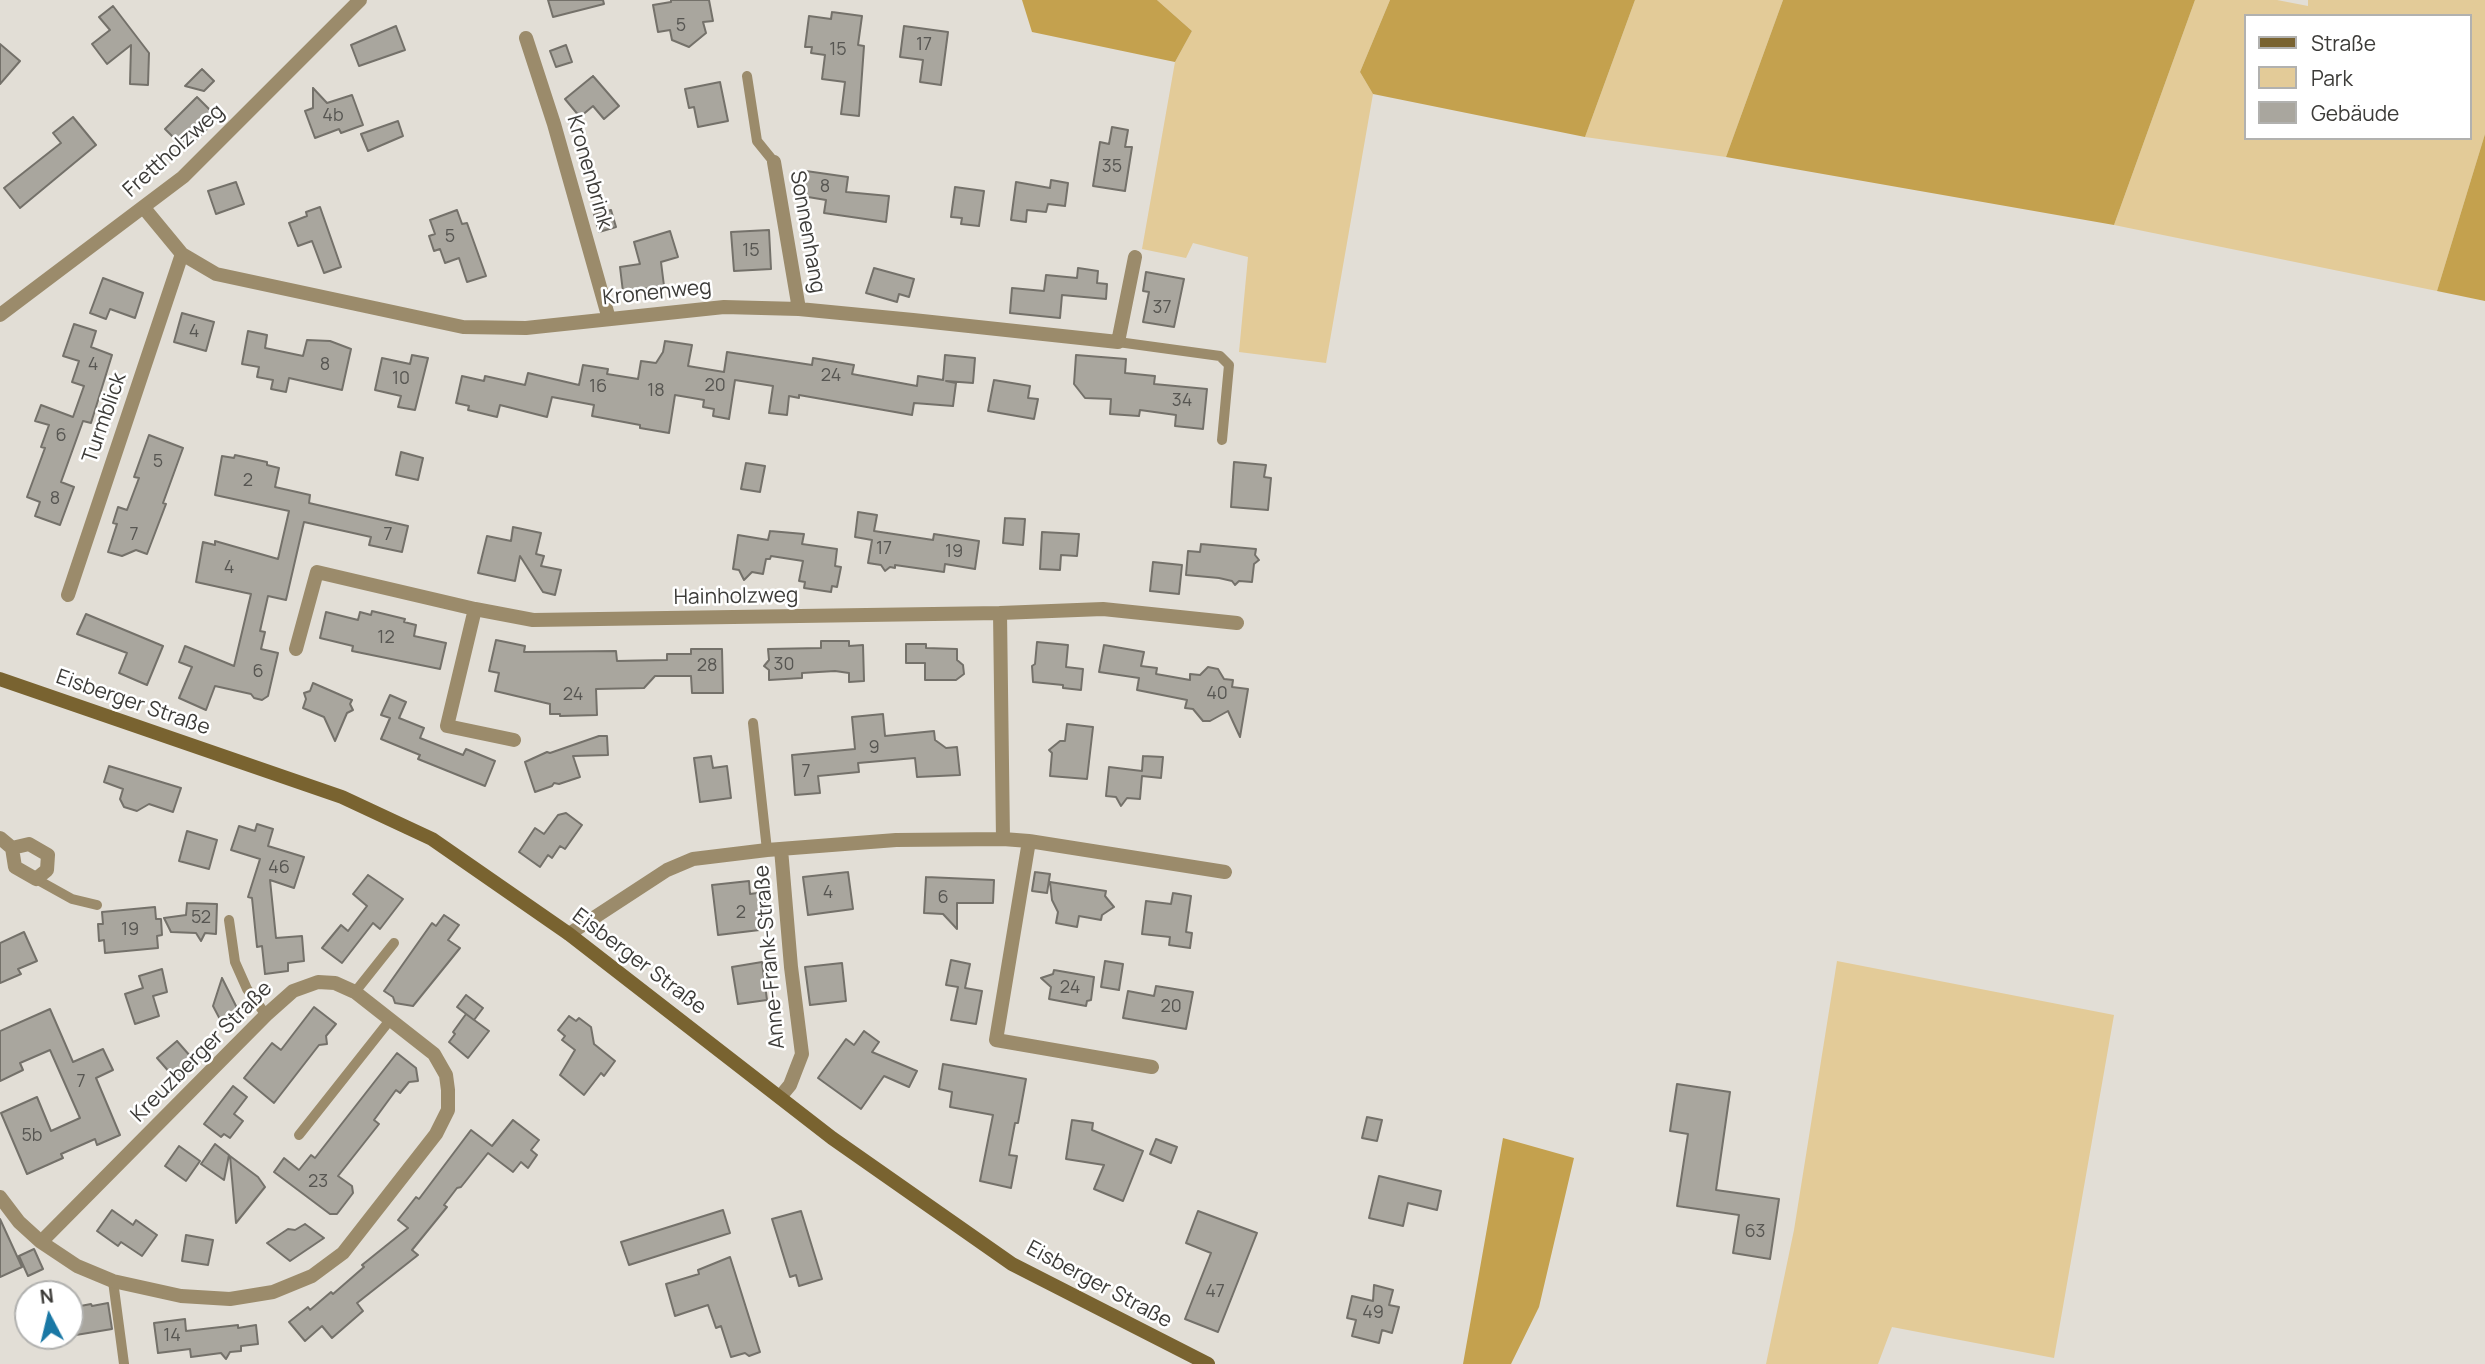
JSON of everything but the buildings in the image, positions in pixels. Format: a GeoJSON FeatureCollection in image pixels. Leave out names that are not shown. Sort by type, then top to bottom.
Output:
{"type":"FeatureCollection","features":[{"type":"Feature","properties":{"kind":"main road","name":"Eisberger Straße"},"geometry":{"type":"LineString","coordinates":[[0,679],[342,797],[432,839],[569,934],[832,1138],[1012,1264],[1208,1364]]}},
{"type":"Feature","properties":{"kind":"street","name":"Frettholzweg"},"geometry":{"type":"LineString","coordinates":[[0,315],[183,177],[360,0]]}},
{"type":"Feature","properties":{"kind":"street","name":"Kronenbrink"},"geometry":{"type":"LineString","coordinates":[[526,37],[609,319]]}},
{"type":"Feature","properties":{"kind":"street","name":"Sonnenhang"},"geometry":{"type":"LineString","coordinates":[[774,162],[799,309]]}},
{"type":"Feature","properties":{"kind":"street","name":"Kronenweg"},"geometry":{"type":"LineString","coordinates":[[144,208],[182,254],[216,274],[463,327],[526,328],[724,307],[799,309],[1118,342]]}},
{"type":"Feature","properties":{"kind":"street","name":"Turmblick"},"geometry":{"type":"LineString","coordinates":[[68,595],[182,254]]}},
{"type":"Feature","properties":{"kind":"street"},"geometry":{"type":"LineString","coordinates":[[1118,342],[1135,257]]}},
{"type":"Feature","properties":{"kind":"street","name":"Hainholzweg"},"geometry":{"type":"LineString","coordinates":[[296,649],[317,572],[475,610],[533,620],[1103,609],[1237,623]]}},
{"type":"Feature","properties":{"kind":"street"},"geometry":{"type":"LineString","coordinates":[[475,610],[447,726],[514,740]]}},
{"type":"Feature","properties":{"kind":"street"},"geometry":{"type":"LineString","coordinates":[[1000,613],[1003,839]]}},
{"type":"Feature","properties":{"kind":"street"},"geometry":{"type":"LineString","coordinates":[[0,838],[12,848],[15,867],[36,879],[47,870],[48,855],[29,844],[12,848]]}},
{"type":"Feature","properties":{"kind":"street","name":"Anne-Frank-Straße"},"geometry":{"type":"LineString","coordinates":[[569,934],[667,870],[693,859],[774,850],[896,840],[1003,839],[1225,872]]}},
{"type":"Feature","properties":{"kind":"street"},"geometry":{"type":"LineString","coordinates":[[1029,841],[996,1040],[1152,1068]]}},
{"type":"Feature","properties":{"kind":"street","name":"Anne-Frank-Straße"},"geometry":{"type":"LineString","coordinates":[[774,850],[802,1054],[790,1086],[780,1097]]}},
{"type":"Feature","properties":{"kind":"street","name":"Kreuzberger Straße"},"geometry":{"type":"LineString","coordinates":[[0,1197],[19,1222],[41,1242],[77,1266],[113,1281],[181,1296],[229,1298],[273,1292],[312,1276],[343,1253],[436,1134],[448,1110],[449,1090],[446,1075],[434,1054],[355,992],[335,983],[318,982],[293,991],[41,1242]]}},
{"type":"Feature","properties":{"kind":"lane"},"geometry":{"type":"LineString","coordinates":[[747,76],[757,141],[774,162]]}},
{"type":"Feature","properties":{"kind":"lane"},"geometry":{"type":"LineString","coordinates":[[1118,342],[1220,356],[1229,365],[1223,440]]}},
{"type":"Feature","properties":{"kind":"lane"},"geometry":{"type":"LineString","coordinates":[[753,723],[774,850]]}},
{"type":"Feature","properties":{"kind":"lane"},"geometry":{"type":"LineString","coordinates":[[36,879],[72,899],[97,905]]}},
{"type":"Feature","properties":{"kind":"lane"},"geometry":{"type":"LineString","coordinates":[[229,920],[235,962],[247,989],[266,1015]]}},
{"type":"Feature","properties":{"kind":"lane"},"geometry":{"type":"LineString","coordinates":[[355,992],[394,943]]}},
{"type":"Feature","properties":{"kind":"lane"},"geometry":{"type":"LineString","coordinates":[[299,1135],[390,1020]]}},
{"type":"Feature","properties":{"kind":"lane"},"geometry":{"type":"LineString","coordinates":[[113,1281],[124,1364]]}},
{"type":"Feature","properties":{"kind":"green space"},"geometry":{"type":"Polygon","coordinates":[[[1157,0],[1390,0],[1360,72],[1373,94],[1326,363],[1239,352],[1248,257],[1193,243],[1186,258],[1142,249],[1175,62],[1192,31],[1157,0]]]}},
{"type":"Feature","properties":{"kind":"green space"},"geometry":{"type":"Polygon","coordinates":[[[1635,0],[1783,0],[1726,157],[1585,137],[1635,0]]]}},
{"type":"Feature","properties":{"kind":"green space"},"geometry":{"type":"Polygon","coordinates":[[[2195,0],[2277,0],[2308,6],[2308,0],[2485,0],[2485,134],[2437,291],[2114,225],[2195,0]]]}},
{"type":"Feature","properties":{"kind":"green space"},"geometry":{"type":"Polygon","coordinates":[[[1837,961],[2114,1015],[2054,1358],[1892,1327],[1878,1364],[1766,1364],[1794,1230],[1837,961]]]}},
{"type":"Feature","properties":{"kind":"shaded area"},"geometry":{"type":"Polygon","coordinates":[[[1022,0],[1157,0],[1192,31],[1175,62],[1032,32],[1022,0]]]}},
{"type":"Feature","properties":{"kind":"shaded area"},"geometry":{"type":"Polygon","coordinates":[[[1390,0],[1635,0],[1585,137],[1373,94],[1360,72],[1390,0]]]}},
{"type":"Feature","properties":{"kind":"shaded area"},"geometry":{"type":"Polygon","coordinates":[[[1783,0],[2195,0],[2114,225],[1726,157],[1783,0]]]}},
{"type":"Feature","properties":{"kind":"shaded area"},"geometry":{"type":"Polygon","coordinates":[[[2485,134],[2485,301],[2437,291],[2485,134]]]}},
{"type":"Feature","properties":{"kind":"shaded area"},"geometry":{"type":"Polygon","coordinates":[[[1503,1138],[1574,1158],[1539,1307],[1511,1364],[1463,1364],[1503,1138]]]}}]}
